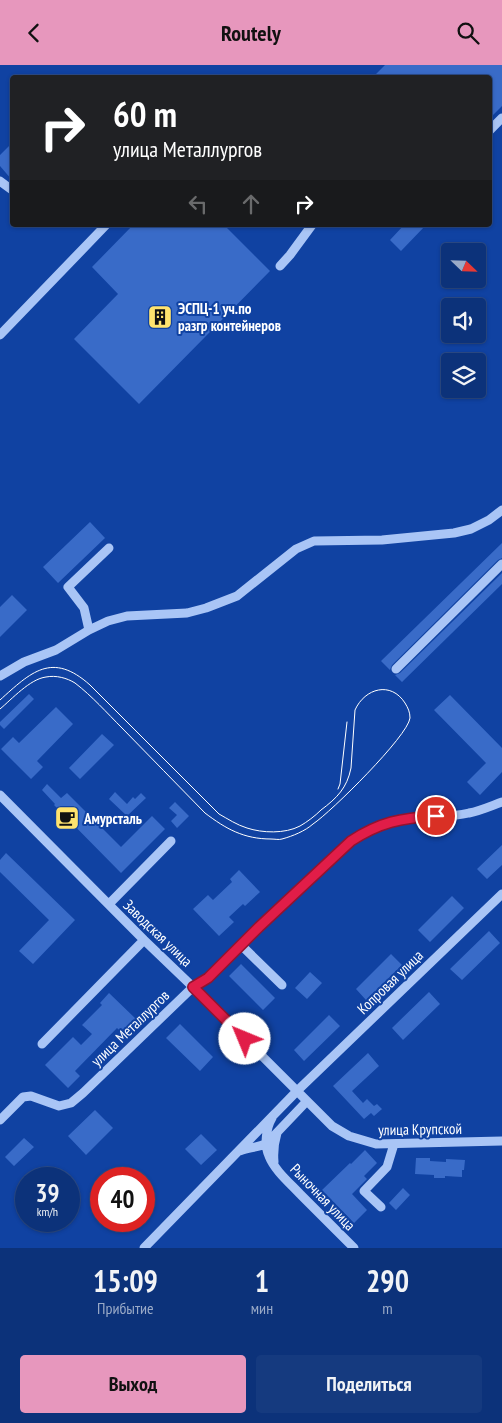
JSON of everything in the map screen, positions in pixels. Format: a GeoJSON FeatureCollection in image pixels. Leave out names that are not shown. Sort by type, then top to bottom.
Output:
{"type":"FeatureCollection","features":[{"type":"Feature","properties":{"kind":"street"},"geometry":{"type":"LineString","coordinates":[[492,128],[502,118]]}},
{"type":"Feature","properties":{"kind":"street"},"geometry":{"type":"LineString","coordinates":[[0,335],[104,227]]}},
{"type":"Feature","properties":{"kind":"street"},"geometry":{"type":"LineString","coordinates":[[280,265],[290,255],[311,227]]}},
{"type":"Feature","properties":{"kind":"street"},"geometry":{"type":"LineString","coordinates":[[0,676],[24,662],[56,650],[108,621],[127,616],[187,613],[237,596],[296,549],[314,541],[334,539],[356,541],[382,540],[454,533],[471,529],[489,520],[502,510]]}},
{"type":"Feature","properties":{"kind":"street"},"geometry":{"type":"LineString","coordinates":[[89,630],[84,609],[68,587],[109,548]]}},
{"type":"Feature","properties":{"kind":"street"},"geometry":{"type":"LineString","coordinates":[[396,669],[502,564]]}},
{"type":"Feature","properties":{"kind":"street","name":"Заводская улица"},"geometry":{"type":"LineString","coordinates":[[0,795],[298,1091]]}},
{"type":"Feature","properties":{"kind":"street","name":"улица Металлургов"},"geometry":{"type":"LineString","coordinates":[[0,1120],[23,1097],[31,1096],[59,1106],[71,1103],[193,987],[208,978],[240,945],[351,841],[367,830],[382,824],[417,817],[470,813],[502,802]]}},
{"type":"Feature","properties":{"kind":"street"},"geometry":{"type":"LineString","coordinates":[[108,904],[171,841]]}},
{"type":"Feature","properties":{"kind":"street","name":"Копровая улица"},"geometry":{"type":"LineString","coordinates":[[274,1114],[502,894]]}},
{"type":"Feature","properties":{"kind":"street"},"geometry":{"type":"LineString","coordinates":[[42,1044],[144,940]]}},
{"type":"Feature","properties":{"kind":"street"},"geometry":{"type":"LineString","coordinates":[[240,945],[282,985]]}},
{"type":"Feature","properties":{"kind":"street","name":"улица Крупской"},"geometry":{"type":"LineString","coordinates":[[298,1091],[332,1126],[349,1136],[376,1144],[502,1141]]}},
{"type":"Feature","properties":{"kind":"street"},"geometry":{"type":"LineString","coordinates":[[237,1153],[248,1147],[261,1146],[266,1143],[307,1101]]}},
{"type":"Feature","properties":{"kind":"street"},"geometry":{"type":"LineString","coordinates":[[266,1143],[270,1122],[274,1114]]}},
{"type":"Feature","properties":{"kind":"street"},"geometry":{"type":"LineString","coordinates":[[144,1248],[274,1114]]}},
{"type":"Feature","properties":{"kind":"street","name":"Рыночная улица"},"geometry":{"type":"LineString","coordinates":[[274,1165],[273,1153],[277,1133]]}},
{"type":"Feature","properties":{"kind":"street","name":"Рыночная улица"},"geometry":{"type":"LineString","coordinates":[[266,1143],[270,1159],[280,1173],[354,1248]]}},
{"type":"Feature","properties":{"kind":"street"},"geometry":{"type":"LineString","coordinates":[[381,1207],[364,1191],[387,1167],[394,1144]]}},
{"type":"Feature","properties":{"kind":"building"},"geometry":{"type":"Polygon","coordinates":[[[385,65],[502,65],[502,106],[492,116],[492,75],[375,75],[385,65]]]}},
{"type":"Feature","properties":{"kind":"building"},"geometry":{"type":"Polygon","coordinates":[[[10,145],[10,178],[0,166],[0,155],[10,145]]]}},
{"type":"Feature","properties":{"kind":"building","name":"ЭСПЦ-1 уч.по разгр контейнеров"},"geometry":{"type":"Polygon","coordinates":[[[131,227],[226,227],[270,271],[139,404],[74,339],[118,294],[92,267],[131,227]]]}},
{"type":"Feature","properties":{"kind":"building"},"geometry":{"type":"Polygon","coordinates":[[[402,227],[424,227],[401,251],[390,240],[402,227]]]}},
{"type":"Feature","properties":{"kind":"building"},"geometry":{"type":"Polygon","coordinates":[[[90,522],[105,538],[58,583],[43,567],[90,522]]]}},
{"type":"Feature","properties":{"kind":"building"},"geometry":{"type":"Polygon","coordinates":[[[502,543],[502,558],[392,665],[390,670],[381,661],[502,543]]]}},
{"type":"Feature","properties":{"kind":"building"},"geometry":{"type":"Polygon","coordinates":[[[502,573],[502,584],[402,682],[395,675],[400,673],[502,573]]]}},
{"type":"Feature","properties":{"kind":"building"},"geometry":{"type":"Polygon","coordinates":[[[12,595],[27,610],[0,637],[0,607],[12,595]]]}},
{"type":"Feature","properties":{"kind":"building"},"geometry":{"type":"Polygon","coordinates":[[[29,694],[34,699],[4,729],[0,722],[29,694]]]}},
{"type":"Feature","properties":{"kind":"building"},"geometry":{"type":"Polygon","coordinates":[[[450,695],[502,748],[502,772],[480,795],[467,782],[486,763],[434,710],[450,695]]]}},
{"type":"Feature","properties":{"kind":"building"},"geometry":{"type":"Polygon","coordinates":[[[56,707],[73,724],[37,761],[43,767],[31,779],[1,749],[13,737],[19,743],[56,707]]]}},
{"type":"Feature","properties":{"kind":"building"},"geometry":{"type":"Polygon","coordinates":[[[102,734],[114,745],[80,779],[69,768],[102,734]]]}},
{"type":"Feature","properties":{"kind":"building"},"geometry":{"type":"Polygon","coordinates":[[[47,784],[61,798],[67,793],[121,847],[152,816],[165,829],[121,873],[54,805],[42,790],[47,784]]]}},
{"type":"Feature","properties":{"kind":"building"},"geometry":{"type":"Polygon","coordinates":[[[115,792],[127,804],[133,797],[135,799],[141,793],[146,798],[127,816],[109,799],[115,792]]]}},
{"type":"Feature","properties":{"kind":"building"},"geometry":{"type":"Polygon","coordinates":[[[175,802],[189,816],[177,828],[171,821],[177,815],[169,808],[175,802]]]}},
{"type":"Feature","properties":{"kind":"building"},"geometry":{"type":"Polygon","coordinates":[[[502,845],[502,865],[487,879],[477,869],[502,845]]]}},
{"type":"Feature","properties":{"kind":"building"},"geometry":{"type":"Polygon","coordinates":[[[6,853],[75,920],[33,964],[19,951],[49,920],[0,872],[0,860],[6,853]]]}},
{"type":"Feature","properties":{"kind":"building"},"geometry":{"type":"Polygon","coordinates":[[[239,870],[260,892],[229,917],[234,922],[219,936],[193,909],[208,895],[213,900],[232,882],[230,879],[239,870]]]}},
{"type":"Feature","properties":{"kind":"building"},"geometry":{"type":"Polygon","coordinates":[[[452,896],[464,908],[430,942],[418,930],[452,896]]]}},
{"type":"Feature","properties":{"kind":"building"},"geometry":{"type":"Polygon","coordinates":[[[489,931],[500,943],[462,980],[450,969],[489,931]]]}},
{"type":"Feature","properties":{"kind":"building"},"geometry":{"type":"Polygon","coordinates":[[[391,954],[402,965],[366,1000],[356,989],[391,954]]]}},
{"type":"Feature","properties":{"kind":"building"},"geometry":{"type":"Polygon","coordinates":[[[241,964],[275,998],[263,1010],[229,976],[241,964]]]}},
{"type":"Feature","properties":{"kind":"building"},"geometry":{"type":"Polygon","coordinates":[[[310,972],[322,983],[307,999],[295,988],[310,972]]]}},
{"type":"Feature","properties":{"kind":"building"},"geometry":{"type":"Polygon","coordinates":[[[429,992],[440,1004],[403,1040],[392,1028],[429,992]]]}},
{"type":"Feature","properties":{"kind":"building"},"geometry":{"type":"Polygon","coordinates":[[[109,993],[136,1019],[122,1033],[117,1028],[75,1071],[80,1076],[68,1088],[45,1065],[73,1037],[81,1045],[92,1034],[82,1025],[102,1005],[100,1003],[109,993]]]}},
{"type":"Feature","properties":{"kind":"building"},"geometry":{"type":"Polygon","coordinates":[[[329,1015],[340,1026],[304,1061],[294,1050],[329,1015]]]}},
{"type":"Feature","properties":{"kind":"building"},"geometry":{"type":"Polygon","coordinates":[[[180,1024],[213,1057],[200,1071],[166,1038],[180,1024]]]}},
{"type":"Feature","properties":{"kind":"building"},"geometry":{"type":"Polygon","coordinates":[[[368,1053],[379,1066],[352,1091],[363,1103],[367,1099],[374,1106],[377,1104],[382,1109],[374,1116],[371,1113],[364,1119],[333,1086],[368,1053]]]}},
{"type":"Feature","properties":{"kind":"building"},"geometry":{"type":"Polygon","coordinates":[[[95,1110],[113,1128],[86,1155],[68,1136],[95,1110]]]}},
{"type":"Feature","properties":{"kind":"building"},"geometry":{"type":"Polygon","coordinates":[[[201,1134],[217,1150],[201,1165],[185,1149],[201,1134]]]}},
{"type":"Feature","properties":{"kind":"building"},"geometry":{"type":"Polygon","coordinates":[[[24,1138],[34,1147],[14,1166],[5,1157],[24,1138]]]}},
{"type":"Feature","properties":{"kind":"building"},"geometry":{"type":"Polygon","coordinates":[[[365,1150],[377,1163],[364,1176],[367,1179],[352,1194],[367,1210],[354,1223],[322,1190],[365,1150]]]}},
{"type":"Feature","properties":{"kind":"building"},"geometry":{"type":"Polygon","coordinates":[[[416,1158],[430,1158],[430,1161],[446,1162],[446,1159],[465,1160],[462,1177],[445,1176],[445,1178],[434,1178],[434,1175],[415,1174],[416,1158]]]}},
{"type":"Feature","properties":{"kind":"building"},"geometry":{"type":"Polygon","coordinates":[[[403,1188],[410,1195],[396,1210],[389,1203],[403,1188]]]}},
{"type":"Feature","properties":{"kind":"tram line"},"geometry":{"type":"LineString","coordinates":[[0,700],[22,681],[42,669],[53,667],[64,669],[90,685],[219,814],[243,827],[266,832],[294,829],[300,826],[341,792],[351,768],[355,710],[359,702],[365,697],[378,690],[393,692],[405,703],[409,710],[410,718],[397,740],[368,773],[322,817],[299,833],[282,839],[261,839],[236,832],[220,824],[205,813],[99,705],[72,681],[50,676],[34,681],[0,709]]}},
{"type":"Feature","properties":{"kind":"tram line"},"geometry":{"type":"LineString","coordinates":[[338,789],[347,722]]}},
{"type":"Feature","properties":{"kind":"place","name":"ЭСПЦ-1 уч.по разгр контейнеров"},"geometry":{"type":"Point","coordinates":[160,317]}},
{"type":"Feature","properties":{"kind":"place","name":"Амурсталь"},"geometry":{"type":"Point","coordinates":[67,818]}},
{"type":"Feature","properties":{"kind":"route"},"geometry":{"type":"LineString","coordinates":[[245,1039],[193,987],[208,978],[259,927],[351,841],[367,830],[382,824],[417,817],[436,816]]}}]}
